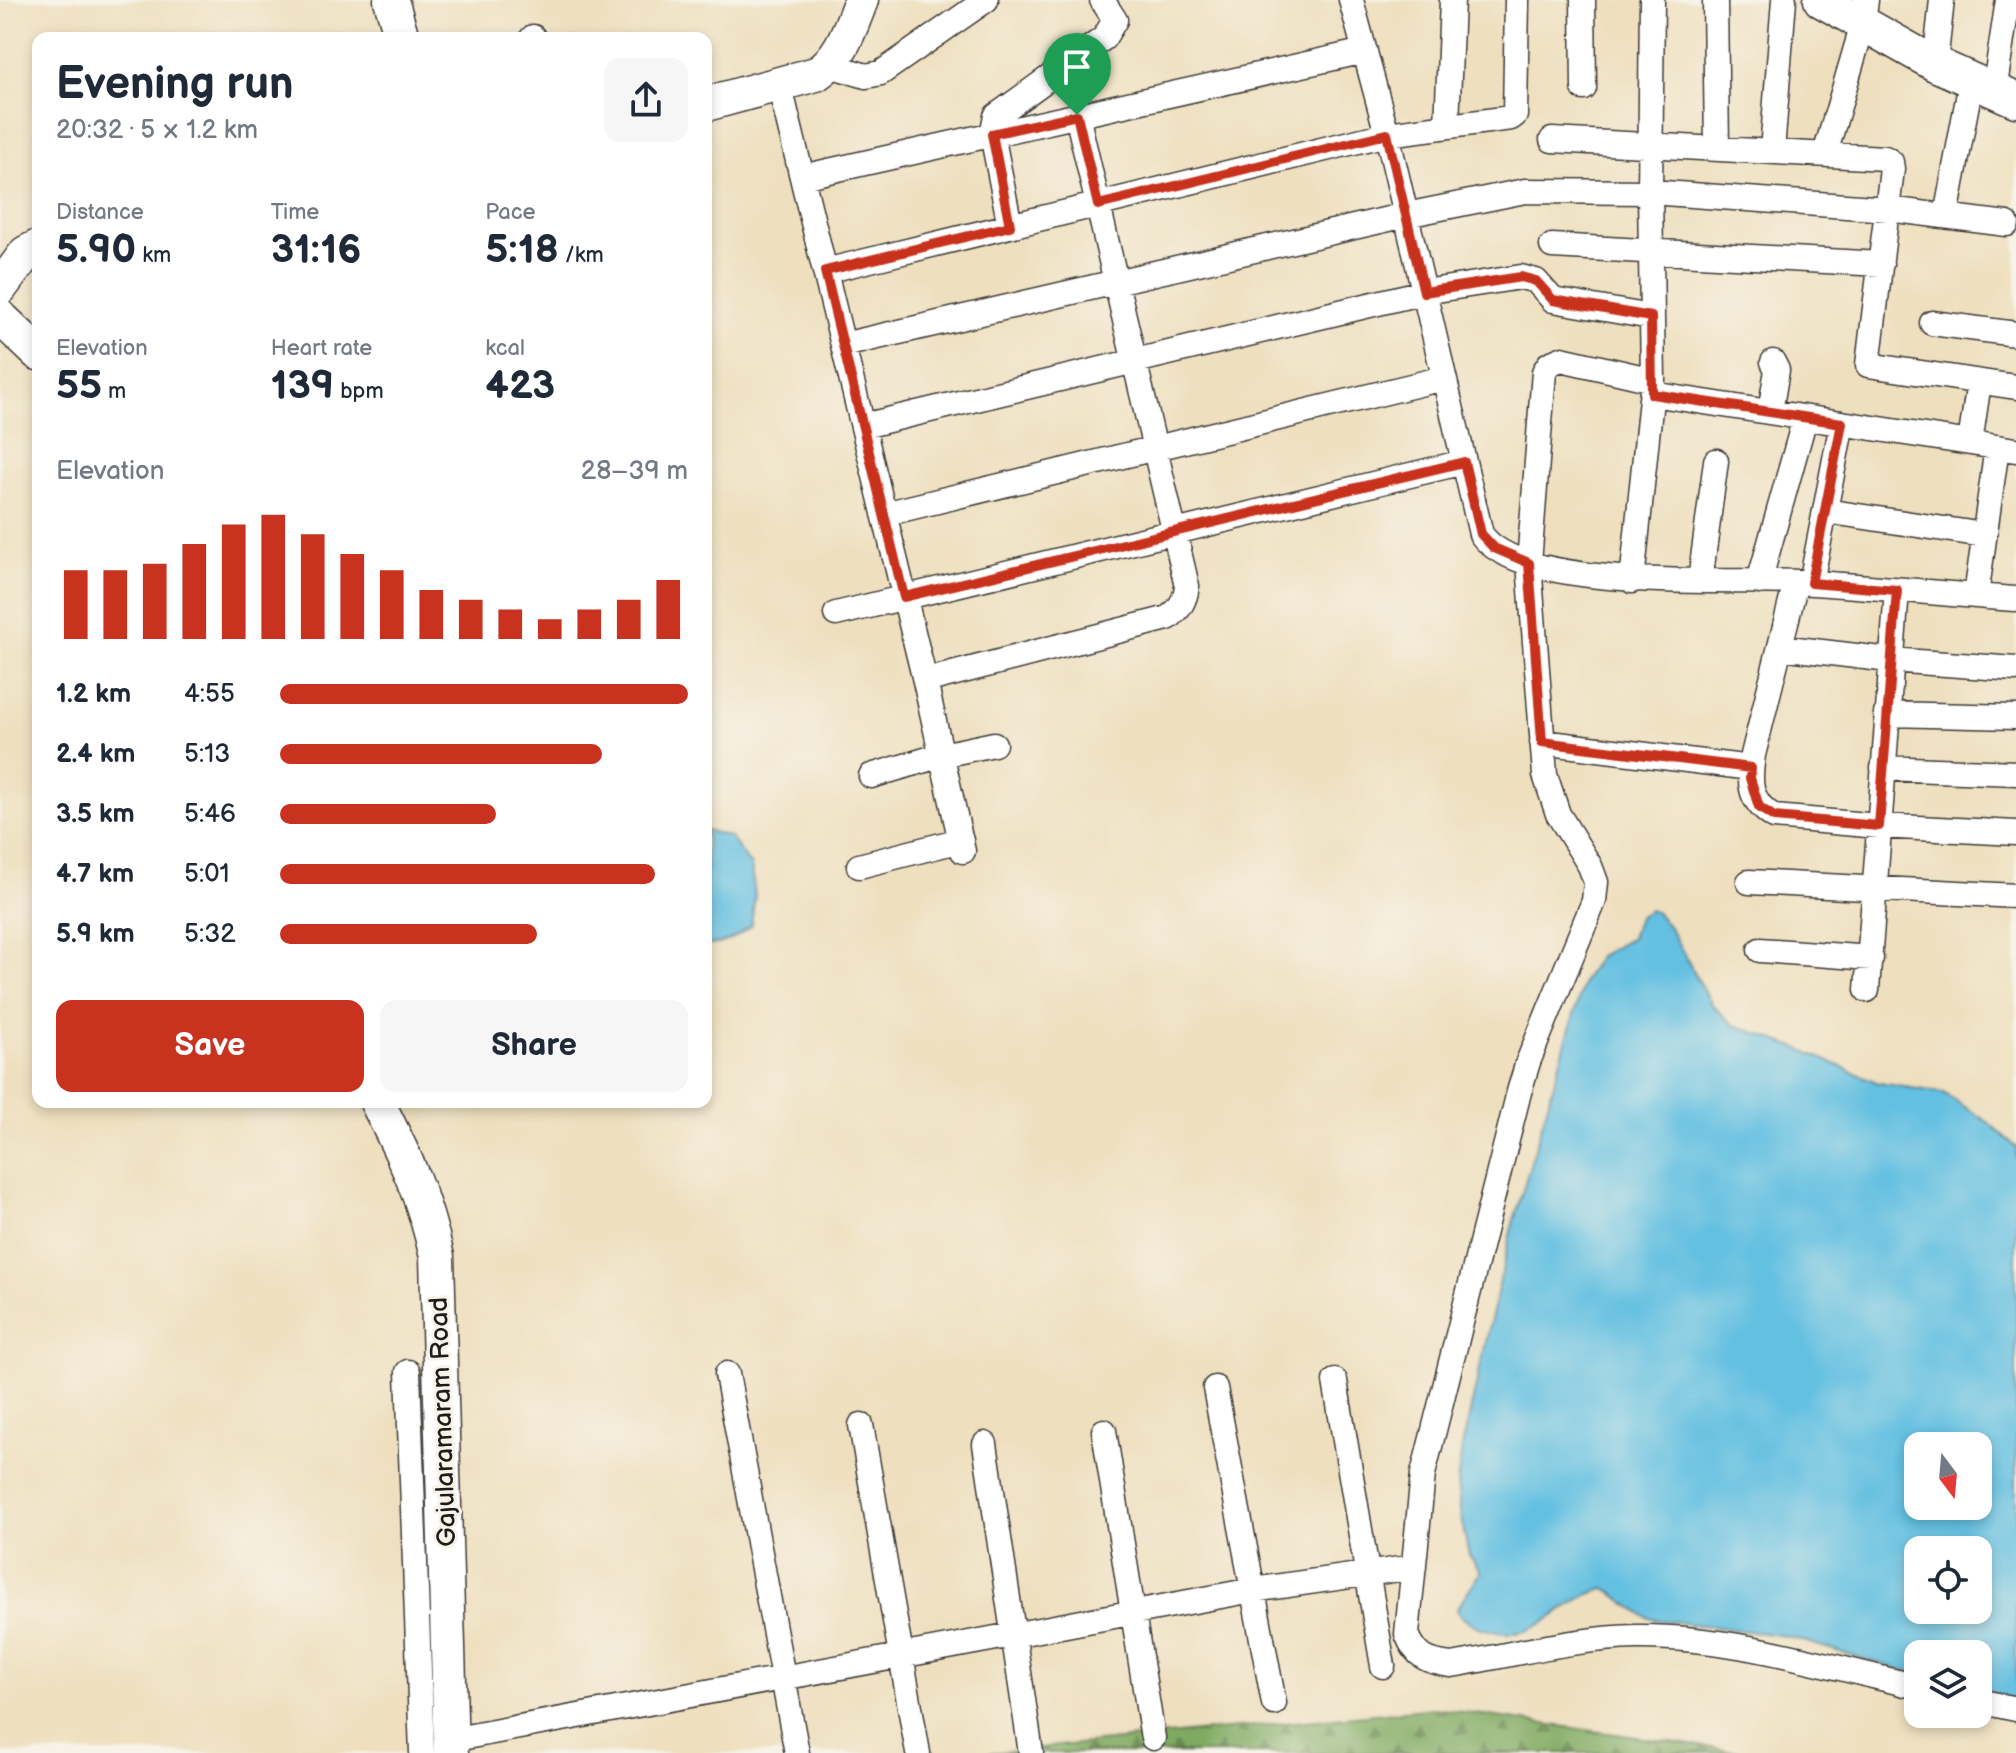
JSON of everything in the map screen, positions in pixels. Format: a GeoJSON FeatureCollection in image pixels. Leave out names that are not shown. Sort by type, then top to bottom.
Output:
{"type":"FeatureCollection","features":[{"type":"Feature","properties":{"kind":"main road"},"geometry":{"type":"LineString","coordinates":[[391,0],[400,32]]}},
{"type":"Feature","properties":{"kind":"main road"},"geometry":{"type":"LineString","coordinates":[[712,102],[816,74],[830,65],[861,0]]}},
{"type":"Feature","properties":{"kind":"main road"},"geometry":{"type":"LineString","coordinates":[[1821,0],[1865,12],[1935,64],[1994,91]]}},
{"type":"Feature","properties":{"kind":"main road"},"geometry":{"type":"LineString","coordinates":[[0,288],[26,253],[32,250]]}},
{"type":"Feature","properties":{"kind":"main road"},"geometry":{"type":"LineString","coordinates":[[0,317],[32,347]]}},
{"type":"Feature","properties":{"kind":"main road","name":"Gajularamaram Road"},"geometry":{"type":"LineString","coordinates":[[380,1108],[414,1176],[427,1212],[437,1257],[431,1589],[441,1749]]}},
{"type":"Feature","properties":{"kind":"street"},"geometry":{"type":"LineString","coordinates":[[830,65],[866,76],[881,73],[986,0]]}},
{"type":"Feature","properties":{"kind":"street"},"geometry":{"type":"LineString","coordinates":[[1010,226],[992,134],[996,116],[1104,38],[1115,20],[1102,0]]}},
{"type":"Feature","properties":{"kind":"street"},"geometry":{"type":"LineString","coordinates":[[1351,0],[1387,134],[1481,534],[1494,548],[1529,563],[1632,581],[1803,582],[2016,599]]}},
{"type":"Feature","properties":{"kind":"street"},"geometry":{"type":"LineString","coordinates":[[1447,126],[1452,0]]}},
{"type":"Feature","properties":{"kind":"street"},"geometry":{"type":"LineString","coordinates":[[825,271],[1387,134],[1509,118],[1515,115],[1517,0]]}},
{"type":"Feature","properties":{"kind":"street"},"geometry":{"type":"LineString","coordinates":[[1583,0],[1584,88]]}},
{"type":"Feature","properties":{"kind":"street"},"geometry":{"type":"LineString","coordinates":[[1632,581],[1652,387],[1652,0]]}},
{"type":"Feature","properties":{"kind":"street"},"geometry":{"type":"LineString","coordinates":[[1715,0],[1717,148]]}},
{"type":"Feature","properties":{"kind":"street"},"geometry":{"type":"LineString","coordinates":[[1772,151],[1784,0]]}},
{"type":"Feature","properties":{"kind":"street"},"geometry":{"type":"LineString","coordinates":[[1935,64],[1942,0]]}},
{"type":"Feature","properties":{"kind":"street"},"geometry":{"type":"LineString","coordinates":[[1946,216],[1994,91],[2008,0]]}},
{"type":"Feature","properties":{"kind":"street"},"geometry":{"type":"LineString","coordinates":[[1825,154],[1865,12]]}},
{"type":"Feature","properties":{"kind":"street"},"geometry":{"type":"LineString","coordinates":[[802,177],[1365,51]]}},
{"type":"Feature","properties":{"kind":"street"},"geometry":{"type":"LineString","coordinates":[[779,83],[925,681],[962,846],[859,866]]}},
{"type":"Feature","properties":{"kind":"street"},"geometry":{"type":"LineString","coordinates":[[925,681],[1168,618],[1185,599],[1187,586],[1175,532],[1077,115]]}},
{"type":"Feature","properties":{"kind":"street"},"geometry":{"type":"LineString","coordinates":[[1552,140],[1885,158],[1891,162],[1888,209],[1868,365],[2016,387]]}},
{"type":"Feature","properties":{"kind":"street"},"geometry":{"type":"LineString","coordinates":[[843,345],[1406,215],[1525,191],[1650,192],[1888,209],[2007,224]]}},
{"type":"Feature","properties":{"kind":"street"},"geometry":{"type":"LineString","coordinates":[[1552,246],[1881,264]]}},
{"type":"Feature","properties":{"kind":"street"},"geometry":{"type":"LineString","coordinates":[[863,426],[1424,292],[1521,277],[1536,281],[1553,300],[1651,317]]}},
{"type":"Feature","properties":{"kind":"street"},"geometry":{"type":"LineString","coordinates":[[1932,323],[2016,334]]}},
{"type":"Feature","properties":{"kind":"street"},"geometry":{"type":"LineString","coordinates":[[1904,1684],[1757,1650],[1640,1637],[1601,1639],[1451,1665],[1430,1662],[1414,1651],[1407,1634],[1423,1474],[1519,1092],[1528,1062],[1594,901],[1596,882],[1590,866],[1552,799],[1545,775],[1529,563],[1544,372],[1549,364],[1561,359],[1652,387],[1770,412],[2006,448],[1984,535],[1976,596]]}},
{"type":"Feature","properties":{"kind":"street"},"geometry":{"type":"LineString","coordinates":[[1770,412],[1777,370],[1773,362]]}},
{"type":"Feature","properties":{"kind":"street"},"geometry":{"type":"LineString","coordinates":[[884,514],[1444,378]]}},
{"type":"Feature","properties":{"kind":"street"},"geometry":{"type":"LineString","coordinates":[[1970,443],[1979,382]]}},
{"type":"Feature","properties":{"kind":"street"},"geometry":{"type":"LineString","coordinates":[[1759,582],[1805,418]]}},
{"type":"Feature","properties":{"kind":"street"},"geometry":{"type":"LineString","coordinates":[[1842,423],[1825,511],[1780,647],[1751,768],[1750,778],[1759,807],[1774,817],[2016,833]]}},
{"type":"Feature","properties":{"kind":"street"},"geometry":{"type":"LineString","coordinates":[[1700,581],[1716,461]]}},
{"type":"Feature","properties":{"kind":"street"},"geometry":{"type":"LineString","coordinates":[[836,614],[1464,462]]}},
{"type":"Feature","properties":{"kind":"street"},"geometry":{"type":"LineString","coordinates":[[1825,511],[1984,535]]}},
{"type":"Feature","properties":{"kind":"street"},"geometry":{"type":"LineString","coordinates":[[1867,990],[1897,590]]}},
{"type":"Feature","properties":{"kind":"street"},"geometry":{"type":"LineString","coordinates":[[1780,647],[1890,660],[2016,669]]}},
{"type":"Feature","properties":{"kind":"street"},"geometry":{"type":"LineString","coordinates":[[1886,714],[2016,717]]}},
{"type":"Feature","properties":{"kind":"street"},"geometry":{"type":"LineString","coordinates":[[1542,742],[1751,768]]}},
{"type":"Feature","properties":{"kind":"street"},"geometry":{"type":"LineString","coordinates":[[871,776],[942,755],[994,744]]}},
{"type":"Feature","properties":{"kind":"street"},"geometry":{"type":"LineString","coordinates":[[1883,768],[2016,773]]}},
{"type":"Feature","properties":{"kind":"street"},"geometry":{"type":"LineString","coordinates":[[1749,882],[2016,896]]}},
{"type":"Feature","properties":{"kind":"street"},"geometry":{"type":"LineString","coordinates":[[1760,950],[1871,958]]}},
{"type":"Feature","properties":{"kind":"street"},"geometry":{"type":"LineString","coordinates":[[408,1372],[431,1589]]}},
{"type":"Feature","properties":{"kind":"street"},"geometry":{"type":"LineString","coordinates":[[727,1374],[797,1753]]}},
{"type":"Feature","properties":{"kind":"street"},"geometry":{"type":"LineString","coordinates":[[1335,1381],[1383,1666]]}},
{"type":"Feature","properties":{"kind":"street"},"geometry":{"type":"LineString","coordinates":[[1215,1388],[1274,1703]]}},
{"type":"Feature","properties":{"kind":"street"},"geometry":{"type":"LineString","coordinates":[[861,1425],[918,1753]]}},
{"type":"Feature","properties":{"kind":"street"},"geometry":{"type":"LineString","coordinates":[[1104,1431],[1153,1738]]}},
{"type":"Feature","properties":{"kind":"street"},"geometry":{"type":"LineString","coordinates":[[985,1444],[1031,1753]]}},
{"type":"Feature","properties":{"kind":"street"},"geometry":{"type":"LineString","coordinates":[[441,1749],[783,1678],[1253,1590],[1414,1567]]}},
{"type":"Feature","properties":{"kind":"street"},"geometry":{"type":"LineString","coordinates":[[1992,1704],[2016,1709]]}},
{"type":"Feature","properties":{"kind":"green space"},"geometry":{"type":"Polygon","coordinates":[[[1434,1708],[1748,1753],[989,1753],[1434,1708]]]}},
{"type":"Feature","properties":{"kind":"water"},"geometry":{"type":"Polygon","coordinates":[[[712,832],[730,837],[751,866],[755,896],[751,925],[719,944],[712,945],[712,832]]]}},
{"type":"Feature","properties":{"kind":"water"},"geometry":{"type":"Polygon","coordinates":[[[1649,910],[1657,913],[1669,927],[1712,1005],[1734,1025],[1879,1083],[1943,1093],[1988,1122],[2016,1147],[2016,1700],[1992,1695],[1992,1640],[1904,1640],[1904,1671],[1786,1636],[1652,1619],[1605,1589],[1576,1601],[1550,1619],[1523,1632],[1485,1629],[1467,1621],[1457,1611],[1481,1572],[1469,1555],[1457,1482],[1512,1227],[1584,980],[1599,956],[1631,938],[1638,917],[1649,910]]]}},
{"type":"Feature","properties":{"kind":"route"},"geometry":{"type":"LineString","coordinates":[[1077,115],[1098,205],[1387,134],[1424,292],[1521,277],[1536,281],[1553,300],[1651,317],[1652,394],[1842,423],[1811,583],[1897,590],[1879,826],[1774,817],[1759,807],[1753,793],[1751,768],[1542,742],[1529,563],[1494,548],[1481,534],[1464,462],[904,597],[825,271],[1010,226],[992,134],[1077,115]]}}]}
